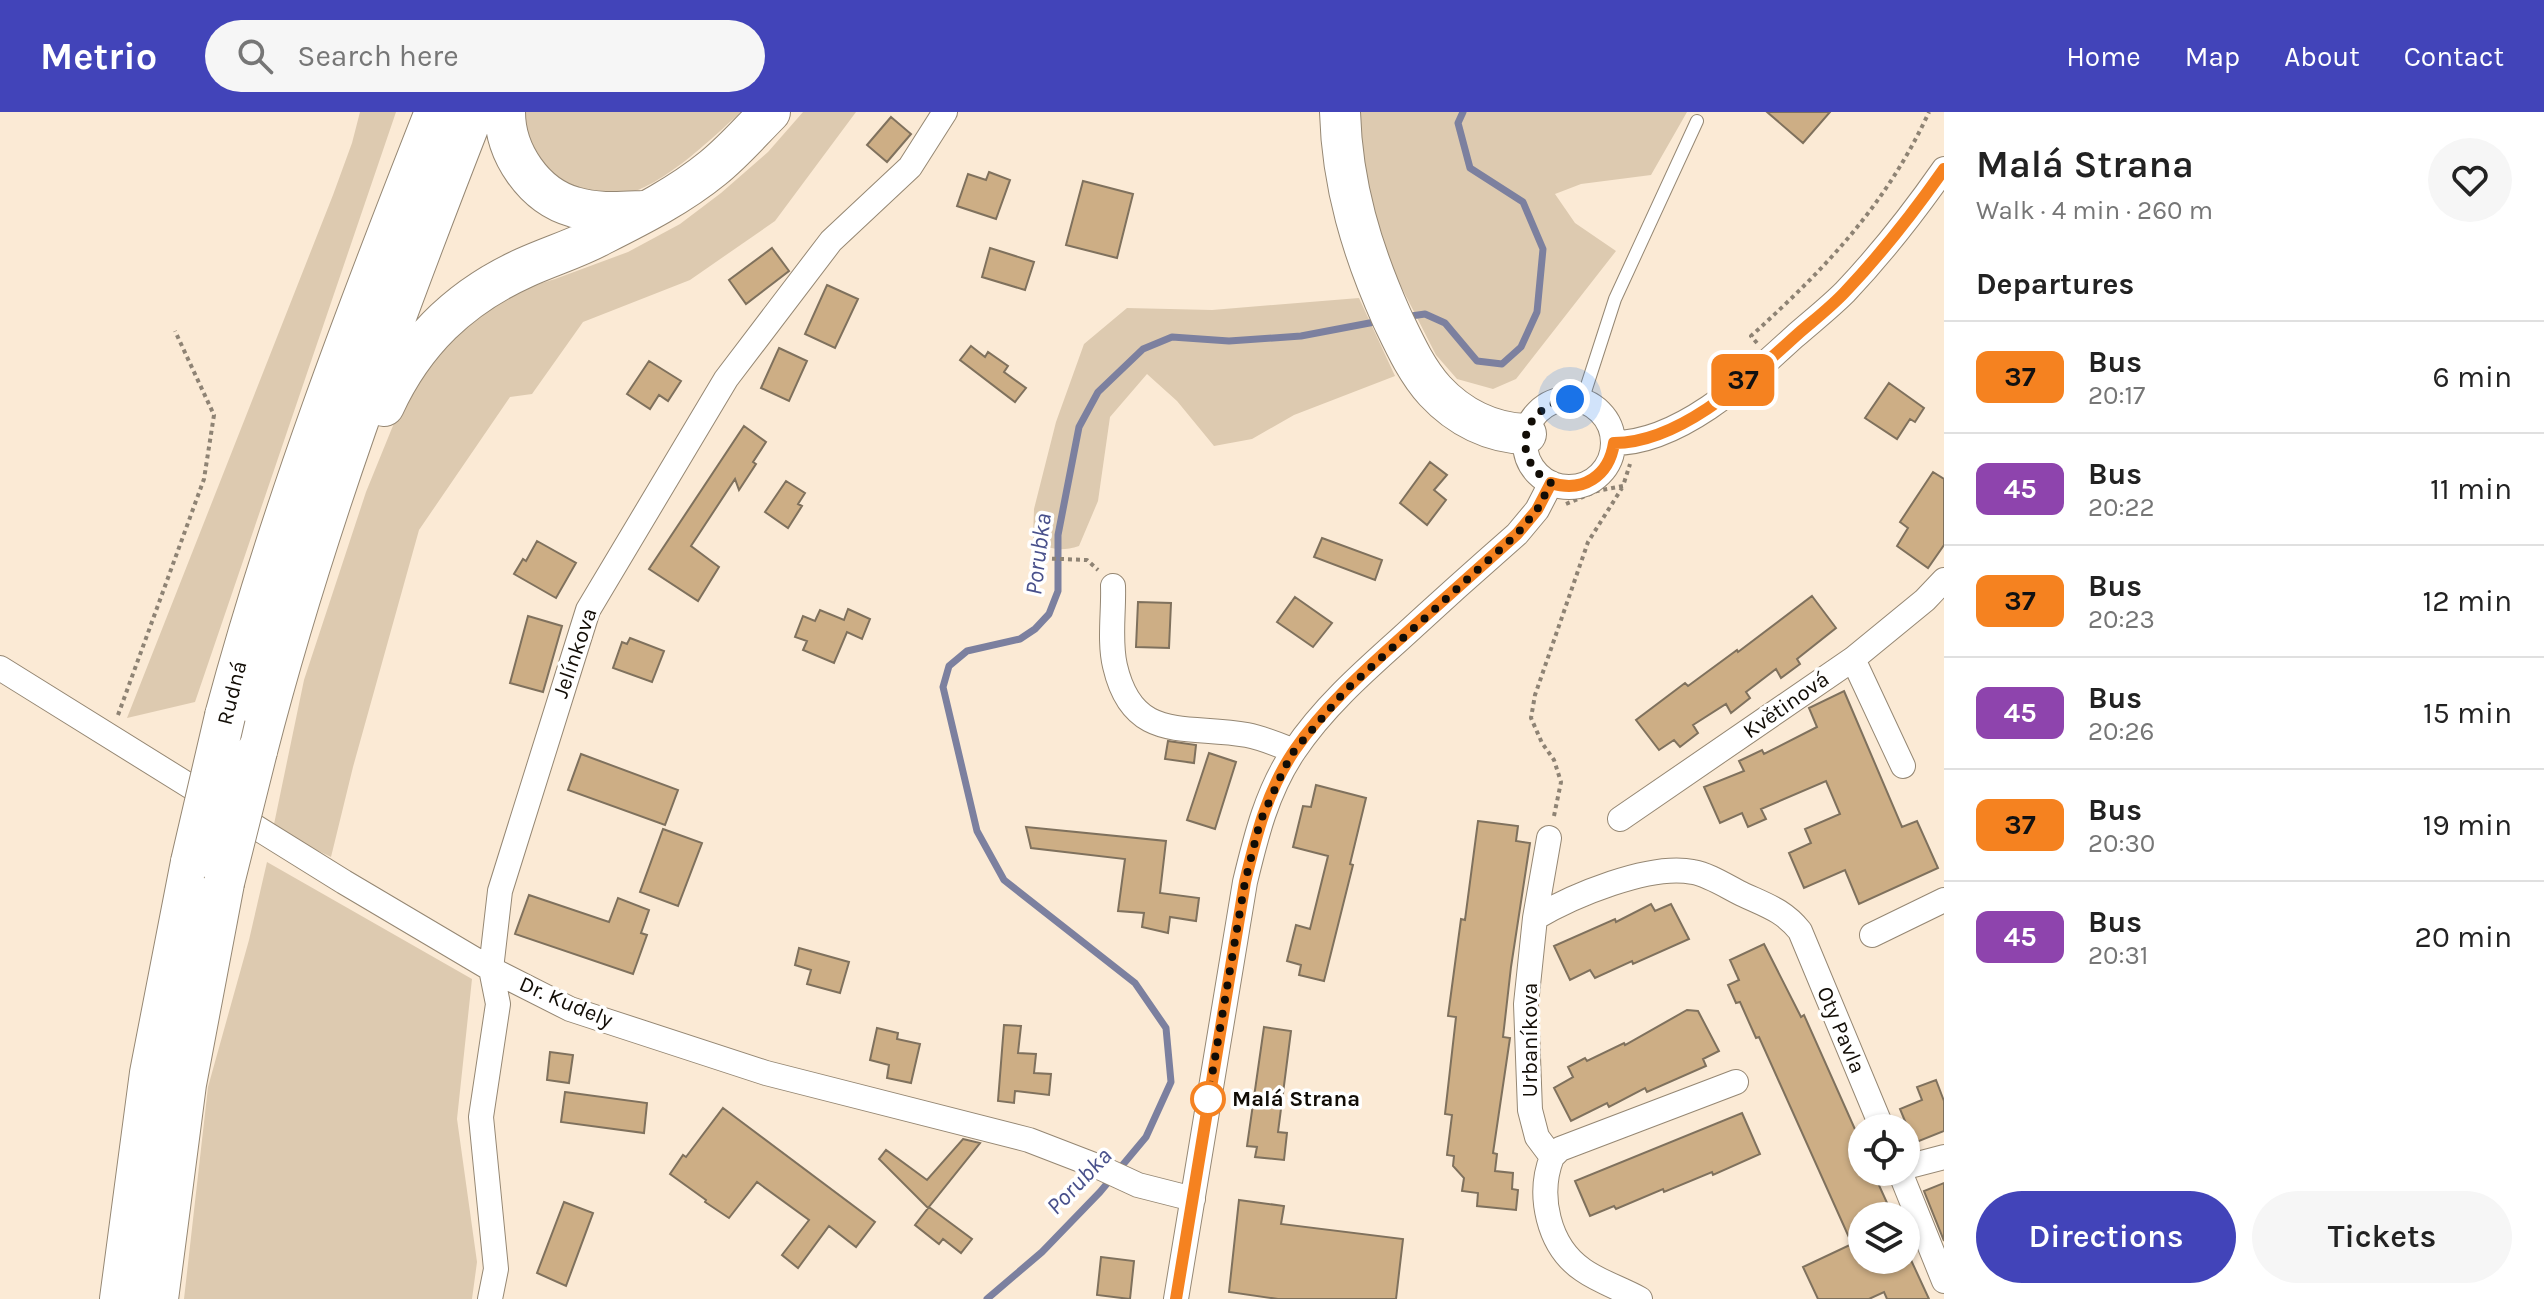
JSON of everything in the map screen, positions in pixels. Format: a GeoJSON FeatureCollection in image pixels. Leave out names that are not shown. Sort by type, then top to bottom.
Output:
{"type":"FeatureCollection","features":[{"type":"Feature","properties":{"kind":"highway","name":"Rudná"},"geometry":{"type":"LineString","coordinates":[[120,1299],[150,1073],[191,862],[225,716],[249,627],[311,440],[435,112]]}},
{"type":"Feature","properties":{"kind":"highway","name":"Rudná"},"geometry":{"type":"LineString","coordinates":[[158,1299],[184,1097],[224,883],[257,751],[309,563],[414,266],[474,112]]}},
{"type":"Feature","properties":{"kind":"highway"},"geometry":{"type":"LineString","coordinates":[[505,112],[507,134],[517,158],[532,180],[549,195],[585,210],[643,211]]}},
{"type":"Feature","properties":{"kind":"highway"},"geometry":{"type":"LineString","coordinates":[[309,563],[397,379],[438,324],[497,281],[595,239],[679,193],[713,168],[770,112]]}},
{"type":"Feature","properties":{"kind":"highway"},"geometry":{"type":"LineString","coordinates":[[1340,112],[1347,187],[1354,216],[1378,284],[1414,363],[1434,391],[1468,419],[1487,427],[1526,434]]}},
{"type":"Feature","properties":{"kind":"street","name":"Jelínkova"},"geometry":{"type":"LineString","coordinates":[[490,1299],[496,1269],[481,1117],[498,1004],[491,969],[500,891],[588,610],[726,379],[831,241],[910,167],[945,112]]}},
{"type":"Feature","properties":{"kind":"street"},"geometry":{"type":"LineString","coordinates":[[1614,443],[1655,435],[1692,418],[1770,359],[1844,293],[1891,239],[1944,169]]}},
{"type":"Feature","properties":{"kind":"street"},"geometry":{"type":"LineString","coordinates":[[1570,399],[1582,401],[1609,424],[1614,443],[1612,455],[1598,477],[1576,487],[1551,483],[1533,468],[1525,446],[1530,423],[1547,405],[1570,399]]}},
{"type":"Feature","properties":{"kind":"street"},"geometry":{"type":"LineString","coordinates":[[1176,1299],[1245,882],[1260,822],[1275,786],[1294,751],[1326,710],[1517,534],[1537,510],[1551,483]]}},
{"type":"Feature","properties":{"kind":"street","name":"Květinová"},"geometry":{"type":"LineString","coordinates":[[1620,819],[1853,659],[1925,600],[1944,580]]}},
{"type":"Feature","properties":{"kind":"street"},"geometry":{"type":"LineString","coordinates":[[1113,586],[1114,664],[1125,696],[1143,718],[1166,727],[1246,735],[1294,751]]}},
{"type":"Feature","properties":{"kind":"street"},"geometry":{"type":"LineString","coordinates":[[1853,659],[1903,766]]}},
{"type":"Feature","properties":{"kind":"street","name":"Dr. Kudely"},"geometry":{"type":"LineString","coordinates":[[0,668],[344,882],[491,969],[570,1009],[766,1073],[1029,1140],[1138,1185],[1193,1199]]}},
{"type":"Feature","properties":{"kind":"street","name":"Urbaníkova"},"geometry":{"type":"LineString","coordinates":[[1549,838],[1535,918],[1526,1004],[1530,1110],[1537,1137],[1552,1157]]}},
{"type":"Feature","properties":{"kind":"street","name":"Oty Pavla"},"geometry":{"type":"LineString","coordinates":[[1535,918],[1563,901],[1602,886],[1665,871],[1695,872],[1788,916],[1800,931],[1876,1114]]}},
{"type":"Feature","properties":{"kind":"street"},"geometry":{"type":"LineString","coordinates":[[1872,935],[1944,900]]}},
{"type":"Feature","properties":{"kind":"street"},"geometry":{"type":"LineString","coordinates":[[1640,1299],[1584,1270],[1558,1246],[1547,1208],[1546,1173],[1552,1157],[1560,1149],[1736,1082]]}},
{"type":"Feature","properties":{"kind":"street"},"geometry":{"type":"LineString","coordinates":[[1920,1163],[1944,1157]]}},
{"type":"Feature","properties":{"kind":"street"},"geometry":{"type":"LineString","coordinates":[[1906,1186],[1944,1281]]}},
{"type":"Feature","properties":{"kind":"lane"},"geometry":{"type":"LineString","coordinates":[[1582,401],[1615,299],[1697,121]]}},
{"type":"Feature","properties":{"kind":"path"},"geometry":{"type":"LineString","coordinates":[[1770,359],[1751,336],[1821,272],[1868,217],[1914,145],[1929,112]]}},
{"type":"Feature","properties":{"kind":"path"},"geometry":{"type":"LineString","coordinates":[[110,736],[204,479],[214,415],[175,331]]}},
{"type":"Feature","properties":{"kind":"path"},"geometry":{"type":"LineString","coordinates":[[1549,838],[1561,782],[1554,760],[1531,718],[1535,695],[1588,542],[1623,486],[1631,462],[1642,460]]}},
{"type":"Feature","properties":{"kind":"path"},"geometry":{"type":"LineString","coordinates":[[1557,513],[1567,503],[1597,491],[1623,486]]}},
{"type":"Feature","properties":{"kind":"path"},"geometry":{"type":"LineString","coordinates":[[1036,558],[1087,560]]}},
{"type":"Feature","properties":{"kind":"shaded area"},"geometry":{"type":"Polygon","coordinates":[[[360,112],[396,112],[195,702],[127,718],[333,195],[360,112]]]}},
{"type":"Feature","properties":{"kind":"shaded area"},"geometry":{"type":"Polygon","coordinates":[[[520,112],[741,112],[702,147],[655,181],[630,193],[605,198],[580,195],[538,166],[529,149],[520,112]]]}},
{"type":"Feature","properties":{"kind":"shaded area"},"geometry":{"type":"Polygon","coordinates":[[[803,112],[856,112],[775,221],[690,280],[583,322],[532,394],[510,397],[419,530],[331,857],[273,829],[304,680],[366,492],[403,401],[455,328],[506,294],[628,252],[680,224],[768,152],[803,112]]]}},
{"type":"Feature","properties":{"kind":"shaded area"},"geometry":{"type":"Polygon","coordinates":[[[1359,112],[1687,112],[1651,175],[1581,184],[1555,194],[1575,223],[1616,251],[1516,379],[1493,389],[1457,379],[1436,355],[1378,241],[1361,151],[1359,112]]]}},
{"type":"Feature","properties":{"kind":"shaded area"},"geometry":{"type":"Polygon","coordinates":[[[1359,298],[1395,376],[1294,415],[1252,439],[1214,446],[1177,401],[1147,374],[1110,417],[1098,501],[1079,546],[1055,549],[1033,538],[1034,509],[1056,422],[1084,344],[1127,308],[1212,310],[1359,298]]]}},
{"type":"Feature","properties":{"kind":"shaded area"},"geometry":{"type":"Polygon","coordinates":[[[267,862],[472,979],[457,1119],[477,1262],[472,1299],[184,1299],[208,1087],[267,862]]]}},
{"type":"Feature","properties":{"kind":"building"},"geometry":{"type":"Polygon","coordinates":[[[1767,112],[1830,112],[1803,143],[1767,112]]]}},
{"type":"Feature","properties":{"kind":"building"},"geometry":{"type":"Polygon","coordinates":[[[891,117],[911,134],[887,162],[867,145],[891,117]]]}},
{"type":"Feature","properties":{"kind":"building"},"geometry":{"type":"Polygon","coordinates":[[[989,172],[1010,180],[996,219],[957,206],[968,174],[986,180],[989,172]]]}},
{"type":"Feature","properties":{"kind":"building"},"geometry":{"type":"Polygon","coordinates":[[[1083,181],[1133,194],[1117,258],[1066,245],[1083,181]]]}},
{"type":"Feature","properties":{"kind":"building"},"geometry":{"type":"Polygon","coordinates":[[[772,248],[789,271],[746,304],[729,280],[772,248]]]}},
{"type":"Feature","properties":{"kind":"building"},"geometry":{"type":"Polygon","coordinates":[[[990,248],[1034,262],[1025,290],[982,277],[990,248]]]}},
{"type":"Feature","properties":{"kind":"building"},"geometry":{"type":"Polygon","coordinates":[[[827,285],[858,299],[835,348],[805,334],[827,285]]]}},
{"type":"Feature","properties":{"kind":"building"},"geometry":{"type":"Polygon","coordinates":[[[971,346],[985,357],[988,352],[1008,366],[1004,372],[1026,388],[1015,402],[960,360],[971,346]]]}},
{"type":"Feature","properties":{"kind":"building"},"geometry":{"type":"Polygon","coordinates":[[[779,348],[807,361],[789,401],[761,388],[779,348]]]}},
{"type":"Feature","properties":{"kind":"building"},"geometry":{"type":"Polygon","coordinates":[[[649,361],[681,381],[668,401],[659,395],[650,409],[627,394],[649,361]]]}},
{"type":"Feature","properties":{"kind":"building"},"geometry":{"type":"Polygon","coordinates":[[[1889,383],[1924,408],[1915,422],[1910,419],[1897,439],[1865,418],[1889,383]]]}},
{"type":"Feature","properties":{"kind":"building"},"geometry":{"type":"Polygon","coordinates":[[[744,426],[766,442],[739,490],[735,479],[691,546],[719,567],[698,601],[649,569],[744,426]]]}},
{"type":"Feature","properties":{"kind":"building"},"geometry":{"type":"Polygon","coordinates":[[[1430,462],[1447,475],[1434,490],[1446,500],[1427,525],[1400,503],[1430,462]]]}},
{"type":"Feature","properties":{"kind":"building"},"geometry":{"type":"Polygon","coordinates":[[[1933,472],[1944,479],[1944,545],[1928,568],[1897,546],[1908,528],[1900,522],[1933,472]]]}},
{"type":"Feature","properties":{"kind":"building"},"geometry":{"type":"Polygon","coordinates":[[[786,481],[805,493],[798,504],[802,506],[788,528],[765,512],[786,481]]]}},
{"type":"Feature","properties":{"kind":"building"},"geometry":{"type":"Polygon","coordinates":[[[1322,538],[1382,560],[1375,580],[1314,557],[1322,538]]]}},
{"type":"Feature","properties":{"kind":"building"},"geometry":{"type":"Polygon","coordinates":[[[537,541],[576,563],[556,598],[514,574],[523,559],[526,561],[537,541]]]}},
{"type":"Feature","properties":{"kind":"building"},"geometry":{"type":"Polygon","coordinates":[[[1812,596],[1836,628],[1797,659],[1800,664],[1781,678],[1776,669],[1746,692],[1750,698],[1731,713],[1726,704],[1693,725],[1698,733],[1680,747],[1674,740],[1659,750],[1636,720],[1685,683],[1688,686],[1738,652],[1812,596]]]}},
{"type":"Feature","properties":{"kind":"building"},"geometry":{"type":"Polygon","coordinates":[[[1295,597],[1332,623],[1313,647],[1277,622],[1295,597]]]}},
{"type":"Feature","properties":{"kind":"building"},"geometry":{"type":"Polygon","coordinates":[[[1138,602],[1171,603],[1169,648],[1136,647],[1138,602]]]}},
{"type":"Feature","properties":{"kind":"building"},"geometry":{"type":"Polygon","coordinates":[[[848,609],[870,619],[862,639],[847,632],[834,663],[803,650],[807,641],[795,637],[803,616],[815,621],[820,610],[844,620],[848,609]]]}},
{"type":"Feature","properties":{"kind":"building"},"geometry":{"type":"Polygon","coordinates":[[[528,616],[562,626],[543,692],[510,683],[528,616]]]}},
{"type":"Feature","properties":{"kind":"building"},"geometry":{"type":"Polygon","coordinates":[[[630,638],[664,651],[652,682],[613,668],[622,642],[627,644],[630,638]]]}},
{"type":"Feature","properties":{"kind":"building"},"geometry":{"type":"Polygon","coordinates":[[[1844,691],[1902,827],[1917,821],[1938,868],[1859,904],[1845,870],[1804,888],[1789,853],[1811,843],[1805,829],[1840,814],[1826,781],[1761,809],[1766,819],[1748,827],[1742,813],[1720,823],[1704,787],[1744,771],[1739,761],[1762,750],[1764,754],[1817,727],[1809,708],[1844,691]]]}},
{"type":"Feature","properties":{"kind":"building"},"geometry":{"type":"Polygon","coordinates":[[[1168,741],[1196,745],[1194,763],[1165,759],[1168,741]]]}},
{"type":"Feature","properties":{"kind":"building"},"geometry":{"type":"Polygon","coordinates":[[[1209,753],[1236,762],[1215,829],[1187,820],[1209,753]]]}},
{"type":"Feature","properties":{"kind":"building"},"geometry":{"type":"Polygon","coordinates":[[[581,754],[678,790],[665,825],[568,790],[581,754]]]}},
{"type":"Feature","properties":{"kind":"building"},"geometry":{"type":"Polygon","coordinates":[[[1316,785],[1366,798],[1324,981],[1299,975],[1301,965],[1287,961],[1296,925],[1310,929],[1328,856],[1293,847],[1303,806],[1311,807],[1316,785]]]}},
{"type":"Feature","properties":{"kind":"building"},"geometry":{"type":"Polygon","coordinates":[[[1478,821],[1518,826],[1516,841],[1530,843],[1511,967],[1503,1037],[1510,1038],[1493,1153],[1497,1154],[1495,1171],[1513,1173],[1512,1189],[1518,1190],[1516,1210],[1477,1206],[1478,1193],[1462,1191],[1464,1178],[1453,1166],[1454,1156],[1447,1155],[1452,1115],[1445,1114],[1456,1017],[1448,1016],[1478,821]]]}},
{"type":"Feature","properties":{"kind":"building"},"geometry":{"type":"Polygon","coordinates":[[[1026,827],[1166,841],[1160,893],[1199,898],[1196,921],[1170,917],[1168,933],[1142,927],[1144,913],[1118,911],[1125,859],[1031,848],[1026,827]]]}},
{"type":"Feature","properties":{"kind":"building"},"geometry":{"type":"Polygon","coordinates":[[[663,829],[702,843],[678,906],[640,892],[663,829]]]}},
{"type":"Feature","properties":{"kind":"building"},"geometry":{"type":"Polygon","coordinates":[[[529,895],[609,922],[618,898],[649,910],[641,933],[647,935],[633,974],[515,934],[529,895]]]}},
{"type":"Feature","properties":{"kind":"building"},"geometry":{"type":"Polygon","coordinates":[[[1651,904],[1655,911],[1671,904],[1689,939],[1595,978],[1590,970],[1570,980],[1554,946],[1615,919],[1616,922],[1651,904]]]}},
{"type":"Feature","properties":{"kind":"building"},"geometry":{"type":"Polygon","coordinates":[[[1764,944],[1801,1017],[1804,1015],[1848,1114],[1848,1186],[1879,1186],[1887,1202],[1848,1202],[1848,1235],[1759,1037],[1756,1038],[1740,1002],[1736,1003],[1728,985],[1739,980],[1730,960],[1764,944]]]}},
{"type":"Feature","properties":{"kind":"building"},"geometry":{"type":"Polygon","coordinates":[[[799,948],[849,962],[840,993],[807,984],[811,970],[795,965],[799,948]]]}},
{"type":"Feature","properties":{"kind":"building"},"geometry":{"type":"Polygon","coordinates":[[[1687,1010],[1698,1011],[1719,1051],[1703,1059],[1706,1066],[1647,1092],[1645,1088],[1609,1107],[1607,1103],[1571,1121],[1554,1088],[1573,1077],[1568,1067],[1625,1045],[1687,1010]]]}},
{"type":"Feature","properties":{"kind":"building"},"geometry":{"type":"Polygon","coordinates":[[[1004,1025],[1021,1026],[1018,1053],[1036,1054],[1034,1073],[1051,1074],[1049,1095],[1015,1091],[1014,1103],[998,1101],[1004,1025]]]}},
{"type":"Feature","properties":{"kind":"building"},"geometry":{"type":"Polygon","coordinates":[[[1264,1027],[1291,1031],[1278,1132],[1287,1133],[1284,1160],[1255,1157],[1257,1147],[1247,1146],[1264,1027]]]}},
{"type":"Feature","properties":{"kind":"building"},"geometry":{"type":"Polygon","coordinates":[[[877,1028],[898,1033],[897,1039],[920,1044],[911,1083],[887,1078],[889,1065],[870,1060],[877,1028]]]}},
{"type":"Feature","properties":{"kind":"building"},"geometry":{"type":"Polygon","coordinates":[[[550,1052],[573,1055],[569,1083],[547,1080],[550,1052]]]}},
{"type":"Feature","properties":{"kind":"building"},"geometry":{"type":"Polygon","coordinates":[[[1936,1080],[1944,1101],[1944,1131],[1920,1141],[1920,1114],[1902,1114],[1900,1109],[1922,1100],[1917,1087],[1936,1080]]]}},
{"type":"Feature","properties":{"kind":"building"},"geometry":{"type":"Polygon","coordinates":[[[565,1092],[647,1103],[644,1133],[561,1122],[565,1092]]]}},
{"type":"Feature","properties":{"kind":"building"},"geometry":{"type":"Polygon","coordinates":[[[723,1108],[875,1222],[856,1247],[829,1226],[798,1268],[782,1255],[809,1220],[757,1182],[729,1218],[670,1174],[723,1108]]]}},
{"type":"Feature","properties":{"kind":"building"},"geometry":{"type":"Polygon","coordinates":[[[1742,1113],[1760,1154],[1713,1175],[1712,1172],[1664,1192],[1663,1189],[1616,1209],[1614,1206],[1590,1216],[1575,1181],[1742,1113]]]}},
{"type":"Feature","properties":{"kind":"building"},"geometry":{"type":"Polygon","coordinates":[[[963,1139],[980,1143],[928,1208],[879,1159],[886,1150],[927,1180],[963,1139]]]}},
{"type":"Feature","properties":{"kind":"building"},"geometry":{"type":"Polygon","coordinates":[[[1944,1183],[1944,1241],[1924,1191],[1944,1183]]]}},
{"type":"Feature","properties":{"kind":"building"},"geometry":{"type":"Polygon","coordinates":[[[1239,1200],[1284,1206],[1281,1224],[1403,1239],[1396,1299],[1278,1299],[1229,1292],[1239,1200]]]}},
{"type":"Feature","properties":{"kind":"building"},"geometry":{"type":"Polygon","coordinates":[[[564,1202],[593,1213],[566,1286],[537,1273],[564,1202]]]}},
{"type":"Feature","properties":{"kind":"building"},"geometry":{"type":"Polygon","coordinates":[[[929,1207],[972,1239],[961,1253],[943,1239],[939,1244],[915,1225],[929,1207]]]}},
{"type":"Feature","properties":{"kind":"building"},"geometry":{"type":"Polygon","coordinates":[[[1848,1246],[1848,1274],[1917,1274],[1929,1299],[1887,1299],[1884,1292],[1869,1299],[1818,1299],[1803,1267],[1848,1246]]]}},
{"type":"Feature","properties":{"kind":"building"},"geometry":{"type":"Polygon","coordinates":[[[1101,1257],[1134,1261],[1130,1299],[1097,1295],[1101,1257]]]}},
{"type":"Feature","properties":{"kind":"waterway","name":"Porubka"},"geometry":{"type":"LineString","coordinates":[[1404,317],[1425,314],[1445,323],[1477,361],[1502,364],[1521,347],[1537,312],[1543,249],[1523,202],[1470,168],[1458,123],[1463,112]]}},
{"type":"Feature","properties":{"kind":"waterway","name":"Porubka"},"geometry":{"type":"LineString","coordinates":[[987,1299],[1042,1252],[1100,1192],[1146,1137],[1171,1082],[1166,1028],[1135,983],[1004,880],[977,831],[943,687],[949,666],[967,651],[1020,639],[1049,614],[1058,591],[1058,535],[1079,427],[1098,392],[1143,349],[1172,337],[1229,341],[1301,336],[1380,321]]}},
{"type":"Feature","properties":{"kind":"bus line","name":"37"},"geometry":{"type":"LineString","coordinates":[[1176,1299],[1245,882],[1260,822],[1294,751],[1326,710],[1365,671],[1517,534],[1537,510],[1551,483],[1576,487],[1588,483],[1607,467],[1614,443],[1655,435],[1692,418],[1770,359],[1844,293],[1891,239],[1944,169]]}},
{"type":"Feature","properties":{"kind":"place","name":"Malá Strana"},"geometry":{"type":"Point","coordinates":[1208,1099]}},
{"type":"Feature","properties":{"kind":"route"},"geometry":{"type":"LineString","coordinates":[[1208,1099],[1245,882],[1260,822],[1275,786],[1294,751],[1326,710],[1517,534],[1537,510],[1551,483],[1533,468],[1525,446],[1526,434],[1537,413],[1547,405],[1570,399]]}}]}
